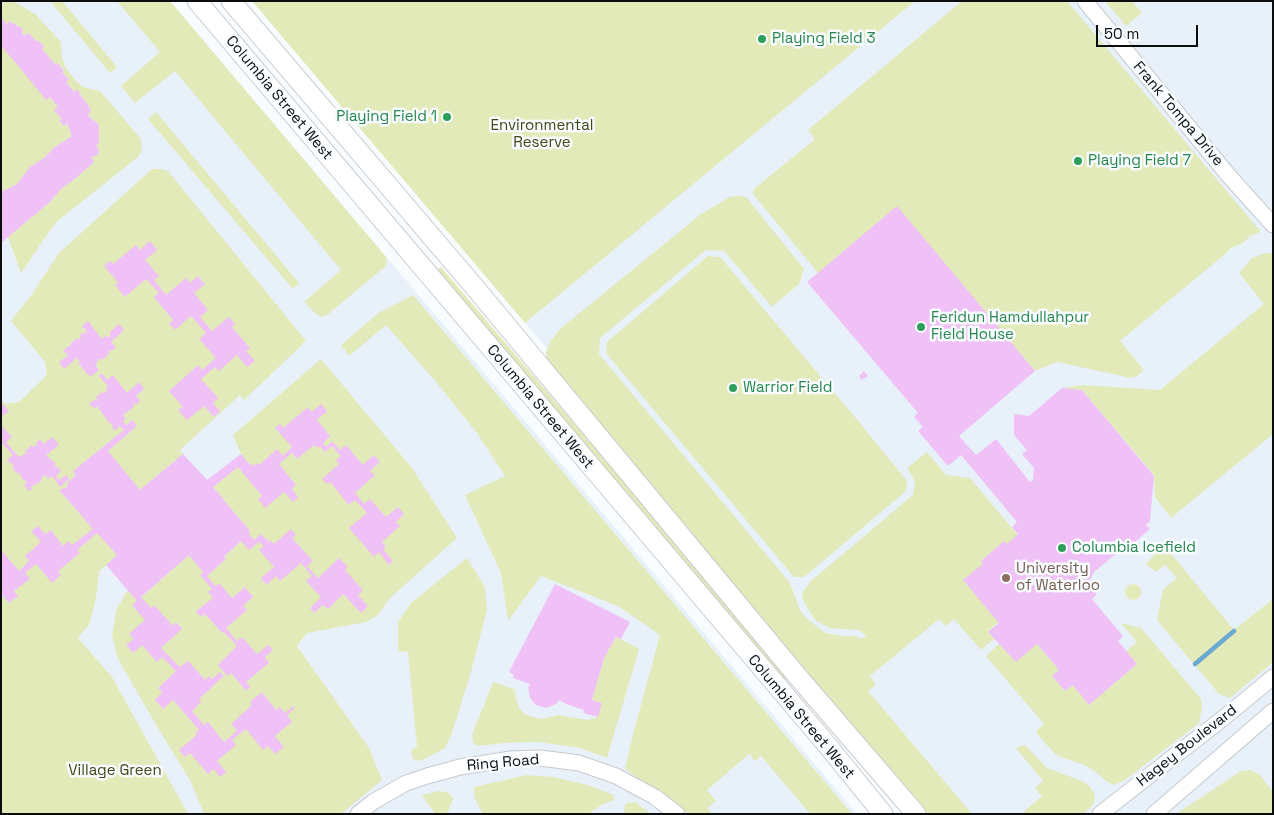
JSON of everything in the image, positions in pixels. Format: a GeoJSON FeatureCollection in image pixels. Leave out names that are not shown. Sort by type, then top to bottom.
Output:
{"type":"FeatureCollection","features":[{"type":"Feature","properties":{"kind":"main road","name":"Columbia Street West"},"geometry":{"type":"LineString","coordinates":[[197,1],[828,746],[882,814]]}},
{"type":"Feature","properties":{"kind":"main road","name":"Columbia Street West"},"geometry":{"type":"LineString","coordinates":[[231,1],[512,332],[799,678],[916,814]]}},
{"type":"Feature","properties":{"kind":"street","name":"Frank Tompa Drive"},"geometry":{"type":"LineString","coordinates":[[1085,1],[1229,176],[1273,225]]}},
{"type":"Feature","properties":{"kind":"street","name":"Hagey Boulevard"},"geometry":{"type":"LineString","coordinates":[[1100,814],[1226,716],[1273,676]]}},
{"type":"Feature","properties":{"kind":"street","name":"Hagey Boulevard"},"geometry":{"type":"LineString","coordinates":[[1154,814],[1273,711]]}},
{"type":"Feature","properties":{"kind":"street"},"geometry":{"type":"LineString","coordinates":[[1226,716],[1244,737]]}},
{"type":"Feature","properties":{"kind":"street","name":"Ring Road"},"geometry":{"type":"LineString","coordinates":[[358,814],[373,802],[399,787],[460,766],[510,759],[540,758],[579,763],[616,776],[655,797],[677,814]]}},
{"type":"Feature","properties":{"kind":"shaded area"},"geometry":{"type":"Polygon","coordinates":[[[1,1],[170,1],[857,814],[1,814],[1,1]]]}},
{"type":"Feature","properties":{"kind":"shaded area","name":"University of Waterloo"},"geometry":{"type":"Polygon","coordinates":[[[255,1],[1273,1],[1273,814],[938,814],[255,1]]]}},
{"type":"Feature","properties":{"kind":"green space"},"geometry":{"type":"Polygon","coordinates":[[[1,1],[13,1],[35,14],[61,42],[65,67],[76,81],[83,87],[100,91],[141,139],[142,150],[138,157],[55,223],[21,273],[8,237],[94,162],[91,157],[98,155],[99,150],[96,145],[99,143],[99,125],[88,115],[91,110],[77,90],[74,92],[66,82],[69,80],[62,72],[64,70],[58,63],[56,65],[42,49],[44,47],[38,40],[36,42],[29,33],[25,36],[22,32],[23,29],[9,21],[7,25],[1,17],[1,1]]]}},
{"type":"Feature","properties":{"kind":"green space"},"geometry":{"type":"Polygon","coordinates":[[[50,1],[62,1],[117,67],[110,73],[50,1]]]}},
{"type":"Feature","properties":{"kind":"green space"},"geometry":{"type":"Polygon","coordinates":[[[117,1],[170,1],[387,258],[386,266],[327,315],[321,317],[304,302],[341,270],[175,71],[135,103],[121,86],[160,52],[117,1]]]}},
{"type":"Feature","properties":{"kind":"green space","name":"Environmental Reserve"},"geometry":{"type":"Polygon","coordinates":[[[252,1],[915,1],[525,323],[252,1]]]}},
{"type":"Feature","properties":{"kind":"green space"},"geometry":{"type":"Polygon","coordinates":[[[962,1],[1067,1],[1261,232],[1250,236],[1243,243],[1231,248],[1120,341],[1144,370],[1137,376],[1131,378],[1057,362],[1035,371],[897,207],[818,273],[753,194],[754,189],[815,139],[808,130],[962,1]]]}},
{"type":"Feature","properties":{"kind":"green space"},"geometry":{"type":"Polygon","coordinates":[[[1105,1],[1132,1],[1142,13],[1126,26],[1105,1]]]}},
{"type":"Feature","properties":{"kind":"green space"},"geometry":{"type":"Polygon","coordinates":[[[1,45],[58,107],[55,110],[62,119],[59,120],[64,126],[67,123],[72,136],[30,167],[17,184],[1,192],[1,45]]]}},
{"type":"Feature","properties":{"kind":"green space"},"geometry":{"type":"Polygon","coordinates":[[[156,112],[299,283],[293,289],[148,119],[156,112]]]}},
{"type":"Feature","properties":{"kind":"green space","name":"Village Green"},"geometry":{"type":"Polygon","coordinates":[[[152,169],[168,171],[306,341],[244,400],[240,395],[180,450],[183,454],[140,490],[73,471],[76,475],[67,487],[60,490],[117,555],[99,572],[96,598],[89,625],[78,638],[112,677],[188,814],[1,814],[1,401],[6,404],[19,402],[47,373],[45,362],[11,321],[32,294],[59,253],[152,169]]]}},
{"type":"Feature","properties":{"kind":"green space"},"geometry":{"type":"Polygon","coordinates":[[[730,197],[746,197],[804,269],[799,284],[772,307],[724,251],[706,250],[600,338],[599,354],[790,583],[800,610],[806,618],[825,633],[855,636],[862,639],[866,635],[859,630],[829,628],[815,620],[804,602],[802,596],[804,590],[811,581],[913,495],[915,481],[907,468],[927,452],[946,475],[970,478],[1053,577],[988,631],[994,639],[981,650],[954,619],[946,626],[939,619],[870,676],[876,685],[868,691],[972,814],[927,814],[547,363],[546,352],[550,342],[560,329],[701,214],[730,197]]]}},
{"type":"Feature","properties":{"kind":"green space"},"geometry":{"type":"Polygon","coordinates":[[[1265,253],[1273,253],[1273,434],[1171,518],[1155,497],[1154,475],[1082,390],[1062,388],[1083,385],[1160,390],[1264,304],[1239,273],[1252,258],[1265,253]]]}},
{"type":"Feature","properties":{"kind":"green space","name":"Warrior Field"},"geometry":{"type":"Polygon","coordinates":[[[708,256],[720,257],[907,481],[906,491],[804,577],[794,577],[606,353],[607,342],[708,256]]]}},
{"type":"Feature","properties":{"kind":"green space"},"geometry":{"type":"Polygon","coordinates":[[[441,267],[786,673],[788,676],[784,681],[436,274],[437,269],[441,267]]]}},
{"type":"Feature","properties":{"kind":"green space"},"geometry":{"type":"Polygon","coordinates":[[[413,295],[852,814],[810,814],[761,756],[755,761],[749,754],[707,790],[716,801],[707,808],[712,814],[689,814],[625,769],[660,635],[618,606],[541,576],[508,621],[501,573],[465,495],[505,476],[477,433],[437,383],[386,325],[349,356],[341,345],[380,312],[413,295]]]}},
{"type":"Feature","properties":{"kind":"green space"},"geometry":{"type":"Polygon","coordinates":[[[321,359],[412,468],[457,538],[389,599],[378,615],[366,622],[307,633],[297,646],[369,748],[382,780],[341,814],[204,814],[191,782],[118,659],[112,635],[117,608],[128,590],[137,601],[189,555],[207,576],[249,534],[250,531],[213,487],[238,467],[241,471],[249,464],[241,454],[233,435],[321,359]]]}},
{"type":"Feature","properties":{"kind":"green space"},"geometry":{"type":"Polygon","coordinates":[[[1164,545],[1234,630],[1273,599],[1273,662],[1230,698],[1219,694],[1157,619],[1163,590],[1177,578],[1165,565],[1156,572],[1146,564],[1164,545]]]}},
{"type":"Feature","properties":{"kind":"green space"},"geometry":{"type":"Polygon","coordinates":[[[467,558],[485,587],[487,610],[471,672],[452,733],[445,748],[421,761],[413,759],[411,750],[417,747],[408,652],[398,651],[398,622],[411,603],[467,558]]]}},
{"type":"Feature","properties":{"kind":"green space"},"geometry":{"type":"Polygon","coordinates":[[[1130,584],[1136,584],[1141,589],[1139,598],[1130,600],[1125,595],[1125,589],[1130,584]]]}},
{"type":"Feature","properties":{"kind":"green space"},"geometry":{"type":"Polygon","coordinates":[[[1121,623],[1141,628],[1201,699],[1202,708],[1199,723],[1125,780],[1114,785],[1085,765],[1055,754],[1037,734],[1037,730],[1044,724],[986,656],[1000,643],[1037,644],[1059,670],[1052,676],[1065,691],[1073,685],[1089,705],[1137,664],[1126,651],[1137,642],[1121,623]]]}},
{"type":"Feature","properties":{"kind":"green space"},"geometry":{"type":"Polygon","coordinates":[[[616,637],[639,649],[607,758],[580,748],[538,742],[478,746],[473,743],[472,735],[493,682],[514,689],[519,708],[526,715],[541,719],[559,715],[588,720],[598,717],[601,703],[592,700],[604,658],[616,637]]]}},
{"type":"Feature","properties":{"kind":"green space"},"geometry":{"type":"Polygon","coordinates":[[[1023,745],[1047,768],[1082,781],[1089,786],[1094,793],[1095,800],[1092,806],[1083,814],[1021,814],[1042,796],[1035,788],[1043,781],[1016,748],[1023,745]]]}},
{"type":"Feature","properties":{"kind":"green space"},"geometry":{"type":"Polygon","coordinates":[[[1251,770],[1260,775],[1273,792],[1273,814],[1176,814],[1241,771],[1251,770]]]}},
{"type":"Feature","properties":{"kind":"green space"},"geometry":{"type":"Polygon","coordinates":[[[527,775],[553,777],[588,785],[614,795],[614,800],[601,805],[589,814],[483,814],[474,797],[474,787],[527,775]]]}},
{"type":"Feature","properties":{"kind":"green space"},"geometry":{"type":"Polygon","coordinates":[[[438,791],[450,794],[453,799],[447,814],[435,814],[422,795],[438,791]]]}},
{"type":"Feature","properties":{"kind":"green space"},"geometry":{"type":"Polygon","coordinates":[[[635,802],[651,814],[624,814],[625,804],[635,802]]]}},
{"type":"Feature","properties":{"kind":"building"},"geometry":{"type":"Polygon","coordinates":[[[1,17],[7,25],[9,21],[23,29],[22,32],[25,36],[29,33],[36,42],[38,40],[44,47],[42,49],[64,71],[62,72],[69,80],[66,82],[74,92],[77,89],[91,110],[88,115],[99,125],[99,143],[96,145],[99,150],[98,155],[91,157],[94,162],[1,243],[1,192],[17,184],[30,167],[72,136],[67,123],[64,126],[59,120],[62,119],[54,110],[58,107],[50,97],[46,100],[1,45],[1,17]]]}},
{"type":"Feature","properties":{"kind":"building"},"geometry":{"type":"Polygon","coordinates":[[[897,206],[1035,371],[959,436],[976,455],[996,439],[1030,482],[1033,480],[1034,468],[1022,454],[1027,450],[1014,435],[1014,414],[1029,416],[1062,388],[1082,390],[1154,476],[1150,521],[1146,525],[1150,529],[1120,555],[1118,552],[1094,572],[1090,580],[1090,584],[1097,594],[1092,599],[1123,636],[1118,641],[1137,664],[1089,705],[1073,685],[1065,691],[1052,676],[1059,670],[1037,644],[1016,662],[988,632],[999,623],[963,580],[983,564],[981,561],[1004,541],[1007,544],[1018,534],[1012,527],[1017,522],[961,455],[948,466],[918,431],[923,427],[914,417],[918,413],[807,282],[897,206]]]}},
{"type":"Feature","properties":{"kind":"building"},"geometry":{"type":"Polygon","coordinates":[[[150,241],[157,250],[145,260],[159,276],[154,280],[166,295],[186,278],[190,283],[198,276],[205,284],[194,293],[208,310],[200,317],[212,331],[229,317],[235,324],[232,327],[250,348],[246,351],[255,361],[247,367],[237,355],[219,371],[215,367],[201,379],[218,398],[213,403],[220,411],[214,417],[204,406],[187,420],[178,410],[183,407],[169,391],[198,365],[202,370],[216,358],[199,339],[206,333],[191,316],[175,330],[169,323],[173,320],[154,297],[159,293],[146,279],[125,297],[115,285],[118,282],[104,266],[110,261],[113,264],[136,245],[140,250],[150,241]]]}},
{"type":"Feature","properties":{"kind":"building"},"geometry":{"type":"Polygon","coordinates":[[[88,321],[102,339],[106,335],[108,338],[111,335],[109,333],[119,324],[124,330],[111,342],[116,348],[108,352],[109,354],[102,360],[101,358],[97,361],[95,365],[99,370],[90,377],[78,363],[80,362],[77,358],[64,369],[59,362],[68,355],[63,350],[77,338],[78,340],[83,332],[84,334],[87,332],[82,326],[88,321]]]}},
{"type":"Feature","properties":{"kind":"building"},"geometry":{"type":"Polygon","coordinates":[[[864,371],[868,376],[862,380],[859,376],[864,371]]]}},
{"type":"Feature","properties":{"kind":"building"},"geometry":{"type":"Polygon","coordinates":[[[102,373],[107,380],[113,375],[127,393],[139,382],[144,389],[136,396],[140,401],[123,415],[126,419],[123,421],[126,425],[132,420],[137,426],[108,451],[140,490],[183,454],[207,480],[241,454],[253,466],[257,463],[259,465],[277,449],[283,456],[292,447],[275,428],[280,424],[283,428],[308,407],[312,412],[321,404],[327,411],[317,420],[330,436],[323,443],[326,447],[332,441],[340,450],[346,445],[363,465],[374,455],[380,462],[370,471],[375,475],[355,493],[364,504],[370,499],[386,517],[398,507],[404,514],[396,522],[400,526],[382,542],[386,546],[383,549],[393,561],[389,565],[379,552],[374,557],[349,528],[367,513],[355,500],[349,505],[330,482],[327,484],[322,479],[339,464],[336,460],[341,456],[332,446],[324,452],[320,446],[317,448],[314,445],[297,459],[292,453],[279,464],[296,485],[292,489],[298,497],[293,502],[284,492],[265,508],[258,499],[262,496],[238,467],[213,487],[250,531],[249,534],[254,540],[261,534],[274,544],[291,529],[296,535],[292,538],[313,561],[307,566],[318,578],[339,558],[348,567],[345,570],[363,590],[358,595],[368,606],[361,613],[343,594],[328,609],[323,605],[314,613],[310,608],[321,597],[306,581],[312,576],[301,563],[280,581],[276,576],[266,585],[261,578],[274,567],[259,550],[264,546],[259,542],[249,550],[241,541],[224,557],[226,559],[207,576],[215,586],[219,583],[232,598],[245,587],[253,597],[243,606],[247,610],[226,628],[237,641],[242,637],[257,654],[268,645],[273,650],[265,657],[269,663],[246,682],[250,687],[246,691],[231,673],[227,676],[218,665],[237,646],[205,614],[201,617],[196,611],[213,598],[208,592],[212,589],[200,575],[203,572],[189,555],[141,597],[151,608],[154,605],[173,626],[176,622],[182,629],[161,648],[180,667],[188,661],[205,680],[209,676],[212,679],[220,672],[224,676],[199,699],[201,702],[192,711],[204,725],[208,722],[224,742],[237,731],[231,724],[252,705],[250,702],[262,692],[276,710],[280,707],[285,713],[294,706],[295,708],[287,715],[292,722],[275,736],[284,747],[275,754],[268,746],[263,750],[246,729],[232,740],[236,745],[217,761],[226,772],[220,777],[214,769],[208,774],[190,753],[185,757],[179,750],[197,735],[195,733],[199,730],[173,700],[163,709],[155,700],[162,693],[158,688],[176,671],[162,657],[157,662],[142,645],[133,653],[126,645],[134,639],[129,634],[145,620],[132,605],[137,601],[106,565],[117,555],[97,533],[77,550],[80,553],[58,571],[61,575],[52,583],[36,564],[25,573],[30,579],[14,591],[18,596],[9,603],[1,594],[1,550],[19,571],[29,561],[25,556],[41,542],[31,531],[38,526],[45,534],[51,530],[63,546],[69,541],[72,545],[93,529],[59,490],[67,487],[68,482],[76,475],[73,471],[124,430],[120,426],[115,431],[97,406],[94,409],[89,403],[107,390],[108,386],[99,376],[102,373]]]}},
{"type":"Feature","properties":{"kind":"building"},"geometry":{"type":"Polygon","coordinates":[[[3,404],[9,411],[1,417],[1,405],[3,404]]]}},
{"type":"Feature","properties":{"kind":"building"},"geometry":{"type":"Polygon","coordinates":[[[1,425],[12,437],[6,442],[19,457],[27,453],[25,451],[32,445],[34,447],[40,439],[44,444],[52,437],[59,445],[46,455],[61,471],[56,476],[59,480],[66,475],[69,479],[60,487],[52,476],[48,479],[45,475],[29,491],[24,485],[27,482],[23,481],[19,472],[18,474],[12,468],[14,467],[11,462],[10,464],[7,460],[13,455],[1,442],[1,425]]]}},
{"type":"Feature","properties":{"kind":"building"},"geometry":{"type":"Polygon","coordinates":[[[555,584],[630,622],[621,639],[616,637],[604,658],[592,700],[602,703],[598,717],[583,713],[584,710],[559,700],[556,704],[546,708],[536,705],[530,698],[528,688],[530,684],[513,678],[514,675],[509,672],[555,584]]]}},
{"type":"Feature","properties":{"kind":"waterway"},"geometry":{"type":"LineString","coordinates":[[1195,664],[1234,631]]}},
{"type":"Feature","properties":{"kind":"place","name":"Playing Field 3"},"geometry":{"type":"Point","coordinates":[762,39]}},
{"type":"Feature","properties":{"kind":"place","name":"Playing Field 1"},"geometry":{"type":"Point","coordinates":[447,117]}},
{"type":"Feature","properties":{"kind":"place","name":"Playing Field 7"},"geometry":{"type":"Point","coordinates":[1078,161]}},
{"type":"Feature","properties":{"kind":"place","name":"Feridun Hamdullahpur Field House"},"geometry":{"type":"Point","coordinates":[921,327]}},
{"type":"Feature","properties":{"kind":"place","name":"Warrior Field"},"geometry":{"type":"Point","coordinates":[733,388]}},
{"type":"Feature","properties":{"kind":"place","name":"Columbia Icefield"},"geometry":{"type":"Point","coordinates":[1062,548]}},
{"type":"Feature","properties":{"kind":"place","name":"University of Waterloo"},"geometry":{"type":"Point","coordinates":[1006,578]}}]}
